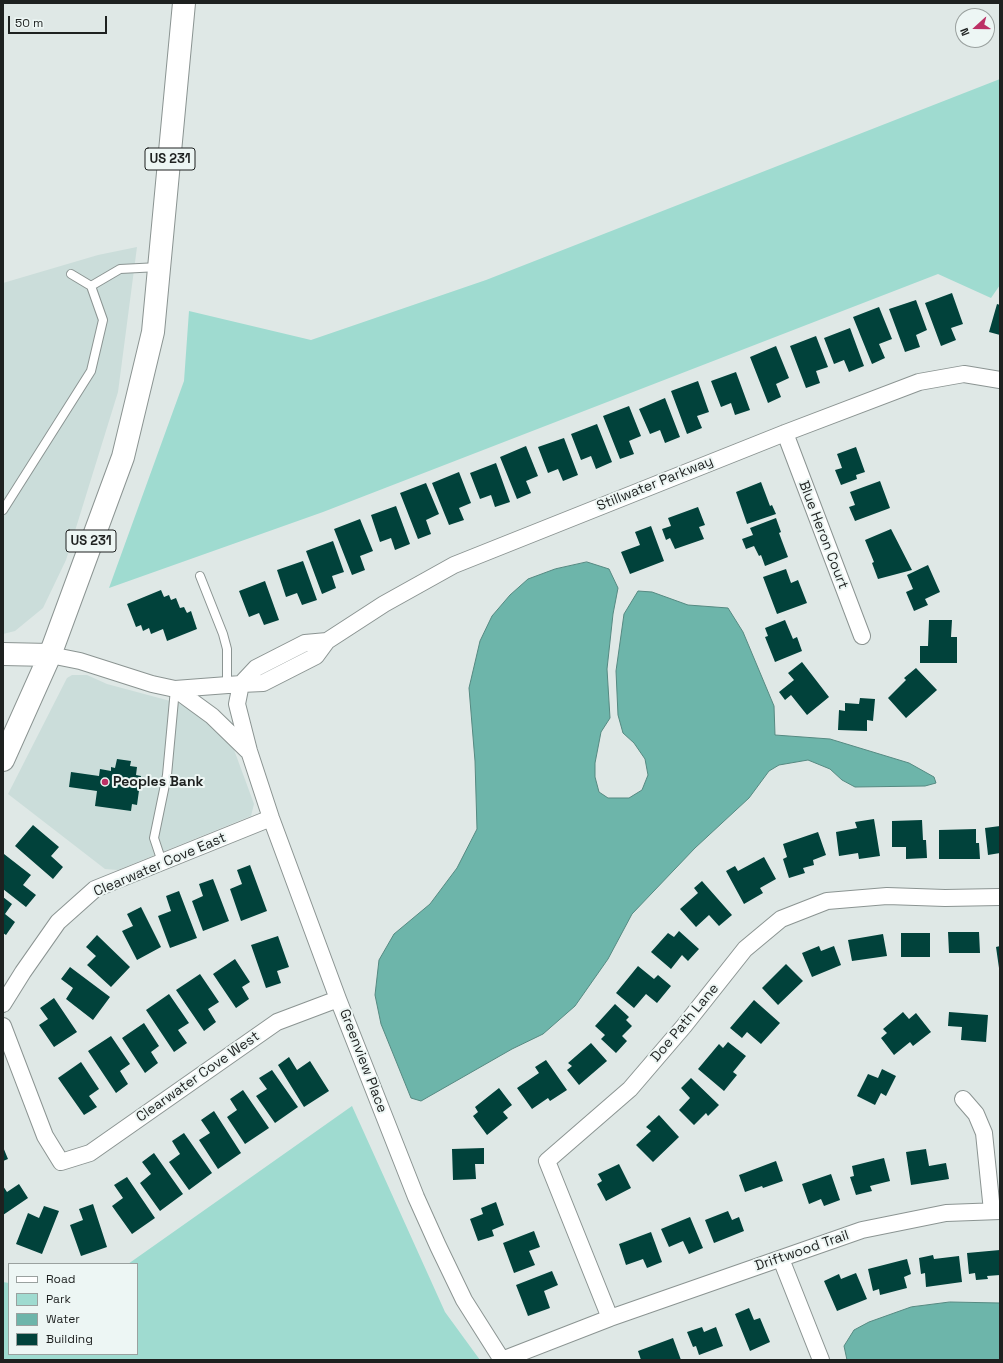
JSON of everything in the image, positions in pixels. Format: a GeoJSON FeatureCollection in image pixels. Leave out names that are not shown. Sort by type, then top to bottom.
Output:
{"type":"FeatureCollection","features":[{"type":"Feature","properties":{"kind":"main road","name":"US 231"},"geometry":{"type":"LineString","coordinates":[[3,760],[50,655],[122,457],[154,332],[184,3]]}},
{"type":"Feature","properties":{"kind":"main road"},"geometry":{"type":"LineString","coordinates":[[3,654],[50,655]]}},
{"type":"Feature","properties":{"kind":"street","name":"Stillwater Parkway"},"geometry":{"type":"LineString","coordinates":[[234,684],[256,668],[305,643],[327,641],[384,604],[454,565],[784,433],[919,382],[964,374],[1000,380]]}},
{"type":"Feature","properties":{"kind":"street","name":"Blue Heron Court"},"geometry":{"type":"LineString","coordinates":[[784,433],[862,636]]}},
{"type":"Feature","properties":{"kind":"street"},"geometry":{"type":"LineString","coordinates":[[50,655],[80,661],[152,684],[175,689],[234,684]]}},
{"type":"Feature","properties":{"kind":"street","name":"Greenview Place"},"geometry":{"type":"LineString","coordinates":[[234,684],[237,704],[249,751],[272,818],[338,999],[416,1197],[464,1300],[502,1360]]}},
{"type":"Feature","properties":{"kind":"street","name":"Greenview Place"},"geometry":{"type":"LineString","coordinates":[[175,689],[212,716],[249,751]]}},
{"type":"Feature","properties":{"kind":"street","name":"Clearwater Cove East"},"geometry":{"type":"LineString","coordinates":[[3,1004],[23,972],[58,922],[95,889],[272,818]]}},
{"type":"Feature","properties":{"kind":"street","name":"Doe Path Lane"},"geometry":{"type":"LineString","coordinates":[[610,1318],[547,1161],[630,1089],[684,1026],[745,949],[781,919],[827,901],[887,896],[945,898],[1000,897]]}},
{"type":"Feature","properties":{"kind":"street","name":"Clearwater Cove West"},"geometry":{"type":"LineString","coordinates":[[3,1026],[45,1136],[61,1162],[90,1153],[277,1022],[338,999]]}},
{"type":"Feature","properties":{"kind":"street"},"geometry":{"type":"LineString","coordinates":[[963,1099],[976,1114],[984,1133],[996,1211]]}},
{"type":"Feature","properties":{"kind":"street","name":"Driftwood Trail"},"geometry":{"type":"LineString","coordinates":[[502,1360],[610,1318],[862,1230],[946,1213],[996,1211]]}},
{"type":"Feature","properties":{"kind":"street"},"geometry":{"type":"LineString","coordinates":[[781,1258],[821,1360]]}},
{"type":"Feature","properties":{"kind":"lane"},"geometry":{"type":"LineString","coordinates":[[91,286],[120,269],[160,267]]}},
{"type":"Feature","properties":{"kind":"lane"},"geometry":{"type":"LineString","coordinates":[[3,510],[91,371],[103,320],[91,286],[71,274]]}},
{"type":"Feature","properties":{"kind":"lane"},"geometry":{"type":"LineString","coordinates":[[200,576],[223,634],[234,684]]}},
{"type":"Feature","properties":{"kind":"lane"},"geometry":{"type":"LineString","coordinates":[[162,862],[154,838],[167,775],[175,689]]}},
{"type":"Feature","properties":{"kind":"shaded area"},"geometry":{"type":"Polygon","coordinates":[[[137,247],[118,392],[66,560],[43,608],[15,631],[3,634],[3,283],[98,255],[137,247]]]}},
{"type":"Feature","properties":{"kind":"shaded area"},"geometry":{"type":"Polygon","coordinates":[[[72,675],[87,675],[107,684],[174,702],[190,708],[219,729],[233,747],[254,804],[251,816],[118,870],[105,869],[8,794],[67,678],[72,675]]]}},
{"type":"Feature","properties":{"kind":"green space"},"geometry":{"type":"Polygon","coordinates":[[[1000,79],[1000,285],[991,298],[938,274],[323,512],[109,588],[184,381],[189,311],[311,340],[486,280],[1000,79]]]}},
{"type":"Feature","properties":{"kind":"green space"},"geometry":{"type":"Polygon","coordinates":[[[352,1106],[445,1312],[480,1360],[3,1360],[3,1282],[8,1283],[8,1355],[138,1355],[138,1263],[129,1263],[352,1106]]]}},
{"type":"Feature","properties":{"kind":"water"},"geometry":{"type":"Polygon","coordinates":[[[587,562],[609,569],[618,588],[613,614],[607,669],[610,718],[601,732],[595,763],[595,777],[599,792],[608,798],[629,798],[642,790],[648,775],[645,759],[634,743],[623,733],[618,715],[616,671],[624,614],[638,591],[652,592],[688,605],[728,608],[743,632],[774,706],[775,735],[830,739],[909,763],[934,777],[936,783],[925,786],[855,787],[842,780],[830,769],[808,760],[779,765],[769,771],[749,798],[695,848],[632,914],[608,959],[575,1006],[543,1034],[512,1049],[421,1101],[411,1098],[381,1024],[375,995],[379,960],[394,934],[430,904],[457,868],[477,829],[475,761],[469,688],[480,641],[492,616],[510,595],[528,579],[555,569],[587,562]]]}},
{"type":"Feature","properties":{"kind":"water"},"geometry":{"type":"Polygon","coordinates":[[[950,1302],[1000,1303],[1000,1360],[847,1360],[844,1346],[854,1330],[869,1322],[911,1307],[950,1302]]]}},
{"type":"Feature","properties":{"kind":"building"},"geometry":{"type":"Polygon","coordinates":[[[952,293],[963,324],[951,328],[956,340],[941,346],[925,303],[952,293]]]}},
{"type":"Feature","properties":{"kind":"building"},"geometry":{"type":"Polygon","coordinates":[[[916,300],[927,330],[916,335],[920,347],[905,352],[889,309],[916,300]]]}},
{"type":"Feature","properties":{"kind":"building"},"geometry":{"type":"Polygon","coordinates":[[[997,304],[1000,305],[1000,335],[989,332],[997,304]]]}},
{"type":"Feature","properties":{"kind":"building"},"geometry":{"type":"Polygon","coordinates":[[[879,307],[892,339],[879,344],[885,358],[872,364],[853,317],[879,307]]]}},
{"type":"Feature","properties":{"kind":"building"},"geometry":{"type":"Polygon","coordinates":[[[850,328],[864,366],[849,372],[844,360],[834,364],[824,338],[850,328]]]}},
{"type":"Feature","properties":{"kind":"building"},"geometry":{"type":"Polygon","coordinates":[[[816,336],[828,367],[816,371],[820,383],[806,388],[790,346],[816,336]]]}},
{"type":"Feature","properties":{"kind":"building"},"geometry":{"type":"Polygon","coordinates":[[[776,346],[789,378],[776,384],[781,397],[768,403],[750,357],[776,346]]]}},
{"type":"Feature","properties":{"kind":"building"},"geometry":{"type":"Polygon","coordinates":[[[736,372],[750,410],[735,415],[731,403],[721,407],[711,381],[736,372]]]}},
{"type":"Feature","properties":{"kind":"building"},"geometry":{"type":"Polygon","coordinates":[[[698,381],[709,412],[697,416],[702,428],[687,434],[671,391],[698,381]]]}},
{"type":"Feature","properties":{"kind":"building"},"geometry":{"type":"Polygon","coordinates":[[[665,398],[680,437],[665,443],[660,430],[650,434],[639,409],[665,398]]]}},
{"type":"Feature","properties":{"kind":"building"},"geometry":{"type":"Polygon","coordinates":[[[629,406],[641,436],[629,441],[634,454],[620,459],[603,416],[629,406]]]}},
{"type":"Feature","properties":{"kind":"building"},"geometry":{"type":"Polygon","coordinates":[[[597,424],[612,462],[596,469],[591,456],[581,460],[571,434],[597,424]]]}},
{"type":"Feature","properties":{"kind":"building"},"geometry":{"type":"Polygon","coordinates":[[[564,438],[578,475],[563,481],[558,469],[548,473],[538,447],[564,438]]]}},
{"type":"Feature","properties":{"kind":"building"},"geometry":{"type":"Polygon","coordinates":[[[526,446],[538,476],[526,481],[531,493],[517,499],[500,457],[526,446]]]}},
{"type":"Feature","properties":{"kind":"building"},"geometry":{"type":"Polygon","coordinates":[[[856,447],[865,472],[856,475],[857,479],[841,485],[835,470],[842,468],[837,454],[856,447]]]}},
{"type":"Feature","properties":{"kind":"building"},"geometry":{"type":"Polygon","coordinates":[[[496,463],[510,502],[495,507],[491,495],[480,499],[470,473],[496,463]]]}},
{"type":"Feature","properties":{"kind":"building"},"geometry":{"type":"Polygon","coordinates":[[[459,472],[471,503],[459,508],[464,520],[449,525],[432,483],[459,472]]]}},
{"type":"Feature","properties":{"kind":"building"},"geometry":{"type":"Polygon","coordinates":[[[880,481],[890,508],[855,521],[849,507],[855,505],[850,492],[880,481]]]}},
{"type":"Feature","properties":{"kind":"building"},"geometry":{"type":"Polygon","coordinates":[[[761,482],[770,506],[772,505],[776,514],[747,524],[736,492],[761,482]]]}},
{"type":"Feature","properties":{"kind":"building"},"geometry":{"type":"Polygon","coordinates":[[[426,483],[439,514],[426,520],[431,534],[418,539],[400,493],[426,483]]]}},
{"type":"Feature","properties":{"kind":"building"},"geometry":{"type":"Polygon","coordinates":[[[396,506],[410,544],[395,550],[391,538],[380,542],[371,515],[396,506]]]}},
{"type":"Feature","properties":{"kind":"building"},"geometry":{"type":"Polygon","coordinates":[[[698,507],[705,525],[699,527],[704,539],[675,549],[670,538],[666,540],[662,529],[671,526],[668,518],[698,507]]]}},
{"type":"Feature","properties":{"kind":"building"},"geometry":{"type":"Polygon","coordinates":[[[776,518],[781,532],[779,533],[788,557],[765,566],[761,555],[759,556],[754,546],[746,549],[742,539],[753,535],[750,528],[776,518]]]}},
{"type":"Feature","properties":{"kind":"building"},"geometry":{"type":"Polygon","coordinates":[[[360,519],[373,551],[360,556],[365,570],[352,575],[334,529],[360,519]]]}},
{"type":"Feature","properties":{"kind":"building"},"geometry":{"type":"Polygon","coordinates":[[[651,526],[664,561],[630,574],[621,552],[640,545],[635,532],[651,526]]]}},
{"type":"Feature","properties":{"kind":"building"},"geometry":{"type":"Polygon","coordinates":[[[891,529],[912,570],[878,579],[872,563],[874,562],[865,540],[891,529]]]}},
{"type":"Feature","properties":{"kind":"building"},"geometry":{"type":"Polygon","coordinates":[[[333,541],[344,572],[332,576],[336,588],[322,594],[306,551],[333,541]]]}},
{"type":"Feature","properties":{"kind":"building"},"geometry":{"type":"Polygon","coordinates":[[[303,561],[317,600],[302,605],[297,593],[286,597],[277,570],[303,561]]]}},
{"type":"Feature","properties":{"kind":"building"},"geometry":{"type":"Polygon","coordinates":[[[928,565],[940,592],[925,599],[928,605],[914,611],[906,592],[913,589],[907,575],[928,565]]]}},
{"type":"Feature","properties":{"kind":"building"},"geometry":{"type":"Polygon","coordinates":[[[786,569],[791,583],[798,580],[807,603],[777,614],[763,577],[786,569]]]}},
{"type":"Feature","properties":{"kind":"building"},"geometry":{"type":"Polygon","coordinates":[[[265,581],[279,620],[264,625],[259,613],[249,617],[239,591],[265,581]]]}},
{"type":"Feature","properties":{"kind":"building"},"geometry":{"type":"Polygon","coordinates":[[[161,590],[164,597],[169,595],[171,600],[176,598],[180,608],[184,607],[187,613],[191,611],[197,629],[167,641],[163,629],[151,634],[149,628],[143,631],[141,625],[136,627],[127,604],[161,590]]]}},
{"type":"Feature","properties":{"kind":"building"},"geometry":{"type":"Polygon","coordinates":[[[785,620],[793,639],[797,637],[802,651],[775,662],[765,637],[768,636],[765,628],[785,620]]]}},
{"type":"Feature","properties":{"kind":"building"},"geometry":{"type":"Polygon","coordinates":[[[929,620],[952,620],[951,637],[957,637],[957,663],[920,663],[920,646],[928,646],[929,620]]]}},
{"type":"Feature","properties":{"kind":"building"},"geometry":{"type":"Polygon","coordinates":[[[802,662],[829,697],[807,715],[791,695],[785,700],[779,692],[794,680],[788,673],[802,662]]]}},
{"type":"Feature","properties":{"kind":"building"},"geometry":{"type":"Polygon","coordinates":[[[916,668],[937,690],[906,718],[888,698],[906,680],[904,678],[916,668]]]}},
{"type":"Feature","properties":{"kind":"building"},"geometry":{"type":"Polygon","coordinates":[[[860,698],[875,699],[873,721],[867,720],[867,731],[838,730],[839,710],[845,711],[845,703],[859,704],[860,698]]]}},
{"type":"Feature","properties":{"kind":"building","name":"Peoples Bank"},"geometry":{"type":"Polygon","coordinates":[[[117,759],[131,761],[130,766],[137,767],[136,775],[141,776],[137,805],[132,804],[131,811],[95,806],[97,791],[69,787],[71,772],[99,776],[100,769],[111,771],[111,767],[115,768],[117,759]]]}},
{"type":"Feature","properties":{"kind":"building"},"geometry":{"type":"Polygon","coordinates":[[[874,819],[880,856],[859,859],[858,853],[839,856],[836,832],[857,828],[855,822],[874,819]]]}},
{"type":"Feature","properties":{"kind":"building"},"geometry":{"type":"Polygon","coordinates":[[[922,820],[923,840],[926,840],[927,858],[906,859],[906,847],[892,847],[892,821],[922,820]]]}},
{"type":"Feature","properties":{"kind":"building"},"geometry":{"type":"Polygon","coordinates":[[[33,825],[59,847],[51,856],[63,867],[53,879],[15,846],[33,825]]]}},
{"type":"Feature","properties":{"kind":"building"},"geometry":{"type":"Polygon","coordinates":[[[1000,826],[1000,853],[988,855],[985,828],[1000,826]]]}},
{"type":"Feature","properties":{"kind":"building"},"geometry":{"type":"Polygon","coordinates":[[[976,829],[976,843],[979,843],[980,859],[939,859],[939,830],[976,829]]]}},
{"type":"Feature","properties":{"kind":"building"},"geometry":{"type":"Polygon","coordinates":[[[818,832],[826,855],[813,860],[814,865],[803,868],[805,873],[789,878],[783,859],[787,857],[783,844],[818,832]]]}},
{"type":"Feature","properties":{"kind":"building"},"geometry":{"type":"Polygon","coordinates":[[[4,854],[31,875],[23,885],[36,895],[26,907],[3,889],[4,854]]]}},
{"type":"Feature","properties":{"kind":"building"},"geometry":{"type":"Polygon","coordinates":[[[764,857],[776,879],[760,888],[763,893],[744,904],[726,871],[735,866],[738,871],[764,857]]]}},
{"type":"Feature","properties":{"kind":"building"},"geometry":{"type":"Polygon","coordinates":[[[250,865],[267,911],[241,921],[230,889],[242,884],[237,870],[250,865]]]}},
{"type":"Feature","properties":{"kind":"building"},"geometry":{"type":"Polygon","coordinates":[[[213,879],[229,921],[203,931],[192,901],[203,896],[199,884],[213,879]]]}},
{"type":"Feature","properties":{"kind":"building"},"geometry":{"type":"Polygon","coordinates":[[[702,881],[732,915],[719,926],[709,915],[696,927],[680,909],[698,893],[694,888],[702,881]]]}},
{"type":"Feature","properties":{"kind":"building"},"geometry":{"type":"Polygon","coordinates":[[[179,891],[197,938],[170,948],[158,916],[171,911],[166,896],[179,891]]]}},
{"type":"Feature","properties":{"kind":"building"},"geometry":{"type":"Polygon","coordinates":[[[3,897],[12,904],[5,914],[15,922],[6,935],[3,933],[3,897]]]}},
{"type":"Feature","properties":{"kind":"building"},"geometry":{"type":"Polygon","coordinates":[[[141,907],[161,947],[137,960],[122,931],[133,926],[127,914],[141,907]]]}},
{"type":"Feature","properties":{"kind":"building"},"geometry":{"type":"Polygon","coordinates":[[[679,931],[699,949],[688,961],[682,955],[671,969],[651,952],[668,933],[674,937],[679,931]]]}},
{"type":"Feature","properties":{"kind":"building"},"geometry":{"type":"Polygon","coordinates":[[[948,932],[979,932],[980,953],[949,953],[948,932]]]}},
{"type":"Feature","properties":{"kind":"building"},"geometry":{"type":"Polygon","coordinates":[[[901,933],[930,933],[930,957],[901,957],[901,933]]]}},
{"type":"Feature","properties":{"kind":"building"},"geometry":{"type":"Polygon","coordinates":[[[883,934],[887,956],[852,961],[848,940],[883,934]]]}},
{"type":"Feature","properties":{"kind":"building"},"geometry":{"type":"Polygon","coordinates":[[[97,935],[130,967],[111,987],[87,965],[96,956],[86,947],[97,935]]]}},
{"type":"Feature","properties":{"kind":"building"},"geometry":{"type":"Polygon","coordinates":[[[278,936],[289,967],[277,971],[281,983],[266,988],[251,945],[278,936]]]}},
{"type":"Feature","properties":{"kind":"building"},"geometry":{"type":"Polygon","coordinates":[[[819,946],[821,951],[834,946],[841,965],[812,977],[802,953],[819,946]]]}},
{"type":"Feature","properties":{"kind":"building"},"geometry":{"type":"Polygon","coordinates":[[[1000,946],[1000,968],[999,968],[996,947],[1000,946]]]}},
{"type":"Feature","properties":{"kind":"building"},"geometry":{"type":"Polygon","coordinates":[[[235,959],[250,982],[242,987],[249,999],[236,1008],[213,974],[235,959]]]}},
{"type":"Feature","properties":{"kind":"building"},"geometry":{"type":"Polygon","coordinates":[[[786,964],[803,981],[778,1005],[762,988],[786,964]]]}},
{"type":"Feature","properties":{"kind":"building"},"geometry":{"type":"Polygon","coordinates":[[[638,966],[654,979],[658,975],[671,986],[657,1003],[646,994],[634,1008],[616,993],[638,966]]]}},
{"type":"Feature","properties":{"kind":"building"},"geometry":{"type":"Polygon","coordinates":[[[70,967],[110,997],[93,1020],[66,999],[73,988],[61,979],[70,967]]]}},
{"type":"Feature","properties":{"kind":"building"},"geometry":{"type":"Polygon","coordinates":[[[200,974],[219,1002],[208,1009],[216,1022],[204,1031],[176,990],[200,974]]]}},
{"type":"Feature","properties":{"kind":"building"},"geometry":{"type":"Polygon","coordinates":[[[169,994],[189,1023],[178,1030],[187,1043],[174,1052],[146,1010],[169,994]]]}},
{"type":"Feature","properties":{"kind":"building"},"geometry":{"type":"Polygon","coordinates":[[[54,998],[77,1032],[54,1047],[39,1025],[48,1019],[40,1008],[54,998]]]}},
{"type":"Feature","properties":{"kind":"building"},"geometry":{"type":"Polygon","coordinates":[[[754,1000],[780,1023],[761,1044],[747,1032],[742,1038],[730,1028],[754,1000]]]}},
{"type":"Feature","properties":{"kind":"building"},"geometry":{"type":"Polygon","coordinates":[[[615,1004],[629,1017],[626,1020],[632,1026],[622,1036],[627,1041],[616,1053],[601,1039],[605,1035],[595,1026],[615,1004]]]}},
{"type":"Feature","properties":{"kind":"building"},"geometry":{"type":"Polygon","coordinates":[[[903,1012],[909,1019],[916,1013],[931,1032],[913,1046],[910,1042],[894,1055],[881,1038],[887,1033],[883,1029],[903,1012]]]}},
{"type":"Feature","properties":{"kind":"building"},"geometry":{"type":"Polygon","coordinates":[[[949,1012],[988,1015],[986,1042],[961,1040],[962,1027],[948,1026],[949,1012]]]}},
{"type":"Feature","properties":{"kind":"building"},"geometry":{"type":"Polygon","coordinates":[[[144,1023],[159,1046],[151,1052],[158,1063],[145,1073],[122,1038],[144,1023]]]}},
{"type":"Feature","properties":{"kind":"building"},"geometry":{"type":"Polygon","coordinates":[[[111,1036],[130,1064],[120,1071],[128,1084],[116,1093],[88,1051],[111,1036]]]}},
{"type":"Feature","properties":{"kind":"building"},"geometry":{"type":"Polygon","coordinates":[[[728,1042],[746,1056],[733,1072],[737,1075],[724,1091],[698,1069],[719,1044],[723,1048],[728,1042]]]}},
{"type":"Feature","properties":{"kind":"building"},"geometry":{"type":"Polygon","coordinates":[[[591,1043],[607,1061],[579,1085],[567,1070],[572,1066],[568,1063],[591,1043]]]}},
{"type":"Feature","properties":{"kind":"building"},"geometry":{"type":"Polygon","coordinates":[[[289,1057],[297,1070],[310,1061],[329,1091],[304,1107],[278,1065],[289,1057]]]}},
{"type":"Feature","properties":{"kind":"building"},"geometry":{"type":"Polygon","coordinates":[[[546,1060],[567,1090],[550,1101],[548,1098],[532,1109],[517,1088],[539,1073],[535,1067],[546,1060]]]}},
{"type":"Feature","properties":{"kind":"building"},"geometry":{"type":"Polygon","coordinates":[[[81,1062],[99,1089],[89,1096],[97,1107],[84,1115],[58,1078],[81,1062]]]}},
{"type":"Feature","properties":{"kind":"building"},"geometry":{"type":"Polygon","coordinates":[[[882,1069],[896,1076],[886,1096],[881,1093],[875,1105],[857,1096],[868,1074],[878,1078],[882,1069]]]}},
{"type":"Feature","properties":{"kind":"building"},"geometry":{"type":"Polygon","coordinates":[[[272,1070],[298,1107],[275,1123],[256,1096],[267,1089],[259,1078],[272,1070]]]}},
{"type":"Feature","properties":{"kind":"building"},"geometry":{"type":"Polygon","coordinates":[[[691,1078],[719,1105],[708,1116],[706,1113],[694,1125],[679,1110],[690,1098],[681,1088],[691,1078]]]}},
{"type":"Feature","properties":{"kind":"building"},"geometry":{"type":"Polygon","coordinates":[[[499,1088],[512,1105],[503,1112],[508,1118],[487,1135],[473,1116],[478,1112],[475,1107],[499,1088]]]}},
{"type":"Feature","properties":{"kind":"building"},"geometry":{"type":"Polygon","coordinates":[[[243,1090],[269,1128],[245,1144],[227,1117],[237,1110],[230,1099],[243,1090]]]}},
{"type":"Feature","properties":{"kind":"building"},"geometry":{"type":"Polygon","coordinates":[[[214,1111],[241,1153],[218,1169],[199,1140],[210,1133],[201,1120],[214,1111]]]}},
{"type":"Feature","properties":{"kind":"building"},"geometry":{"type":"Polygon","coordinates":[[[659,1115],[679,1137],[653,1162],[636,1145],[651,1131],[646,1127],[659,1115]]]}},
{"type":"Feature","properties":{"kind":"building"},"geometry":{"type":"Polygon","coordinates":[[[184,1133],[212,1173],[189,1190],[169,1162],[180,1154],[172,1141],[184,1133]]]}},
{"type":"Feature","properties":{"kind":"building"},"geometry":{"type":"Polygon","coordinates":[[[3,1147],[8,1159],[3,1161],[3,1147]]]}},
{"type":"Feature","properties":{"kind":"building"},"geometry":{"type":"Polygon","coordinates":[[[484,1148],[484,1164],[475,1164],[476,1179],[453,1180],[452,1149],[484,1148]]]}},
{"type":"Feature","properties":{"kind":"building"},"geometry":{"type":"Polygon","coordinates":[[[926,1149],[929,1166],[946,1163],[949,1179],[911,1185],[906,1152],[926,1149]]]}},
{"type":"Feature","properties":{"kind":"building"},"geometry":{"type":"Polygon","coordinates":[[[154,1153],[183,1194],[160,1211],[140,1183],[151,1174],[142,1162],[154,1153]]]}},
{"type":"Feature","properties":{"kind":"building"},"geometry":{"type":"Polygon","coordinates":[[[884,1158],[890,1181],[870,1186],[872,1191],[856,1195],[850,1177],[854,1176],[852,1166],[884,1158]]]}},
{"type":"Feature","properties":{"kind":"building"},"geometry":{"type":"Polygon","coordinates":[[[776,1161],[783,1181],[745,1192],[739,1175],[776,1161]]]}},
{"type":"Feature","properties":{"kind":"building"},"geometry":{"type":"Polygon","coordinates":[[[619,1164],[631,1188],[606,1201],[597,1184],[602,1181],[598,1174],[619,1164]]]}},
{"type":"Feature","properties":{"kind":"building"},"geometry":{"type":"Polygon","coordinates":[[[831,1174],[840,1200],[824,1206],[821,1199],[809,1204],[802,1184],[831,1174]]]}},
{"type":"Feature","properties":{"kind":"building"},"geometry":{"type":"Polygon","coordinates":[[[127,1177],[155,1218],[132,1234],[112,1206],[123,1198],[114,1185],[127,1177]]]}},
{"type":"Feature","properties":{"kind":"building"},"geometry":{"type":"Polygon","coordinates":[[[19,1184],[28,1198],[3,1215],[3,1186],[7,1192],[19,1184]]]}},
{"type":"Feature","properties":{"kind":"building"},"geometry":{"type":"Polygon","coordinates":[[[496,1202],[504,1225],[492,1230],[494,1236],[478,1241],[470,1219],[483,1214],[481,1208],[496,1202]]]}},
{"type":"Feature","properties":{"kind":"building"},"geometry":{"type":"Polygon","coordinates":[[[93,1204],[107,1247],[81,1256],[70,1225],[83,1220],[79,1209],[93,1204]]]}},
{"type":"Feature","properties":{"kind":"building"},"geometry":{"type":"Polygon","coordinates":[[[44,1206],[59,1211],[42,1254],[16,1244],[28,1213],[39,1218],[44,1206]]]}},
{"type":"Feature","properties":{"kind":"building"},"geometry":{"type":"Polygon","coordinates":[[[728,1211],[732,1220],[739,1217],[744,1231],[714,1243],[705,1220],[728,1211]]]}},
{"type":"Feature","properties":{"kind":"building"},"geometry":{"type":"Polygon","coordinates":[[[690,1217],[703,1248],[689,1254],[683,1241],[669,1247],[661,1229],[690,1217]]]}},
{"type":"Feature","properties":{"kind":"building"},"geometry":{"type":"Polygon","coordinates":[[[534,1231],[540,1247],[529,1251],[535,1265],[514,1273],[503,1243],[534,1231]]]}},
{"type":"Feature","properties":{"kind":"building"},"geometry":{"type":"Polygon","coordinates":[[[651,1232],[662,1262],[647,1268],[643,1259],[626,1265],[619,1244],[651,1232]]]}},
{"type":"Feature","properties":{"kind":"building"},"geometry":{"type":"Polygon","coordinates":[[[1000,1250],[1000,1275],[987,1276],[988,1279],[976,1280],[975,1273],[969,1274],[967,1253],[1000,1250]]]}},
{"type":"Feature","properties":{"kind":"building"},"geometry":{"type":"Polygon","coordinates":[[[933,1255],[934,1259],[959,1256],[962,1282],[926,1287],[925,1273],[921,1274],[919,1258],[933,1255]]]}},
{"type":"Feature","properties":{"kind":"building"},"geometry":{"type":"Polygon","coordinates":[[[907,1259],[911,1274],[904,1277],[907,1288],[880,1295],[879,1289],[873,1291],[868,1269],[907,1259]]]}},
{"type":"Feature","properties":{"kind":"building"},"geometry":{"type":"Polygon","coordinates":[[[552,1271],[558,1285],[544,1291],[550,1308],[528,1316],[516,1285],[552,1271]]]}},
{"type":"Feature","properties":{"kind":"building"},"geometry":{"type":"Polygon","coordinates":[[[856,1273],[867,1299],[837,1311],[824,1281],[839,1274],[841,1279],[856,1273]]]}},
{"type":"Feature","properties":{"kind":"building"},"geometry":{"type":"Polygon","coordinates":[[[749,1308],[754,1320],[760,1318],[770,1342],[750,1351],[735,1314],[749,1308]]]}},
{"type":"Feature","properties":{"kind":"building"},"geometry":{"type":"Polygon","coordinates":[[[702,1327],[704,1332],[716,1327],[723,1346],[699,1355],[696,1346],[693,1347],[687,1332],[702,1327]]]}},
{"type":"Feature","properties":{"kind":"building"},"geometry":{"type":"Polygon","coordinates":[[[673,1338],[681,1360],[641,1360],[638,1351],[673,1338]]]}},
{"type":"Feature","properties":{"kind":"place","name":"Peoples Bank"},"geometry":{"type":"Point","coordinates":[105,782]}}]}
